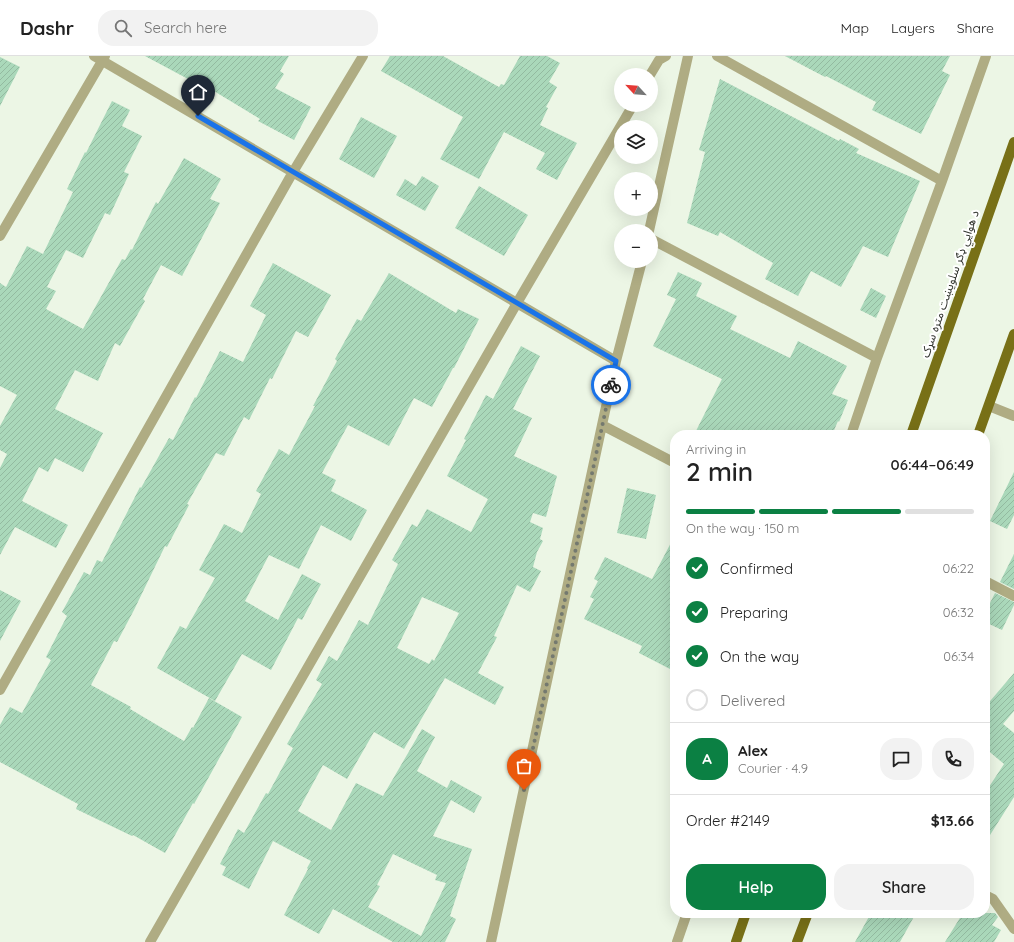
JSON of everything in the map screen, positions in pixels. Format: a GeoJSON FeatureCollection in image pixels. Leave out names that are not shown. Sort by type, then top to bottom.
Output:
{"type":"FeatureCollection","features":[{"type":"Feature","properties":{"kind":"main road","name":"د هوايي ډګر سلویښت متره سړک"},"geometry":{"type":"LineString","coordinates":[[913,430],[1014,142]]}},
{"type":"Feature","properties":{"kind":"main road"},"geometry":{"type":"LineString","coordinates":[[980,430],[1014,334]]}},
{"type":"Feature","properties":{"kind":"main road"},"geometry":{"type":"LineString","coordinates":[[736,942],[744,918]]}},
{"type":"Feature","properties":{"kind":"main road"},"geometry":{"type":"LineString","coordinates":[[798,942],[806,918]]}},
{"type":"Feature","properties":{"kind":"street"},"geometry":{"type":"LineString","coordinates":[[0,690],[293,172],[363,56]]}},
{"type":"Feature","properties":{"kind":"street"},"geometry":{"type":"LineString","coordinates":[[654,68],[659,60],[666,56]]}},
{"type":"Feature","properties":{"kind":"street"},"geometry":{"type":"LineString","coordinates":[[651,224],[688,56]]}},
{"type":"Feature","properties":{"kind":"street"},"geometry":{"type":"LineString","coordinates":[[717,56],[942,181]]}},
{"type":"Feature","properties":{"kind":"street"},"geometry":{"type":"LineString","coordinates":[[853,430],[877,358],[986,56]]}},
{"type":"Feature","properties":{"kind":"street"},"geometry":{"type":"LineString","coordinates":[[0,236],[100,58],[616,361]]}},
{"type":"Feature","properties":{"kind":"street"},"geometry":{"type":"LineString","coordinates":[[150,942],[628,112]]}},
{"type":"Feature","properties":{"kind":"street"},"geometry":{"type":"LineString","coordinates":[[658,243],[877,358]]}},
{"type":"Feature","properties":{"kind":"street"},"geometry":{"type":"LineString","coordinates":[[491,942],[602,424],[616,361],[640,268]]}},
{"type":"Feature","properties":{"kind":"street"},"geometry":{"type":"LineString","coordinates":[[989,406],[1014,416]]}},
{"type":"Feature","properties":{"kind":"street"},"geometry":{"type":"LineString","coordinates":[[602,424],[670,460]]}},
{"type":"Feature","properties":{"kind":"street"},"geometry":{"type":"LineString","coordinates":[[990,584],[1014,596]]}},
{"type":"Feature","properties":{"kind":"street"},"geometry":{"type":"LineString","coordinates":[[990,898],[993,899],[1014,930]]}},
{"type":"Feature","properties":{"kind":"street"},"geometry":{"type":"LineString","coordinates":[[677,942],[685,918]]}},
{"type":"Feature","properties":{"kind":"building"},"geometry":{"type":"Polygon","coordinates":[[[145,56],[289,56],[280,71],[284,74],[275,88],[311,107],[294,140],[258,121],[260,119],[204,85],[203,87],[145,56]]]}},
{"type":"Feature","properties":{"kind":"building"},"geometry":{"type":"Polygon","coordinates":[[[390,56],[443,56],[499,87],[501,84],[504,85],[520,56],[547,56],[560,63],[549,82],[557,87],[546,107],[548,108],[540,125],[577,143],[557,180],[536,169],[545,153],[504,132],[479,179],[440,159],[463,117],[381,71],[390,56]]]}},
{"type":"Feature","properties":{"kind":"building"},"geometry":{"type":"Polygon","coordinates":[[[785,56],[950,56],[942,71],[950,75],[921,134],[872,110],[876,102],[785,56]]]}},
{"type":"Feature","properties":{"kind":"building"},"geometry":{"type":"Polygon","coordinates":[[[0,57],[20,67],[0,106],[0,57]]]}},
{"type":"Feature","properties":{"kind":"building"},"geometry":{"type":"Polygon","coordinates":[[[720,79],[839,141],[840,139],[859,149],[856,153],[920,181],[888,257],[863,246],[841,287],[811,271],[798,296],[765,279],[773,263],[720,232],[718,236],[687,223],[705,152],[699,150],[720,79]]]}},
{"type":"Feature","properties":{"kind":"building"},"geometry":{"type":"Polygon","coordinates":[[[112,101],[130,110],[122,126],[142,136],[124,172],[129,174],[110,215],[105,213],[83,258],[66,250],[47,287],[56,291],[46,309],[83,329],[122,259],[125,260],[131,249],[132,250],[156,202],[158,204],[184,158],[221,179],[210,199],[220,203],[182,276],[161,265],[143,299],[145,301],[120,346],[115,343],[98,381],[75,370],[55,409],[103,433],[83,472],[55,458],[48,472],[39,467],[22,501],[68,525],[56,548],[15,527],[0,555],[0,468],[7,454],[0,450],[0,426],[17,395],[0,386],[0,283],[6,287],[27,246],[43,254],[73,192],[67,189],[112,101]]]}},
{"type":"Feature","properties":{"kind":"building"},"geometry":{"type":"Polygon","coordinates":[[[361,117],[397,136],[374,178],[339,159],[361,117]]]}},
{"type":"Feature","properties":{"kind":"building"},"geometry":{"type":"Polygon","coordinates":[[[422,176],[439,186],[425,211],[396,195],[405,179],[416,186],[422,176]]]}},
{"type":"Feature","properties":{"kind":"building"},"geometry":{"type":"Polygon","coordinates":[[[479,186],[528,215],[504,256],[455,228],[479,186]]]}},
{"type":"Feature","properties":{"kind":"building"},"geometry":{"type":"Polygon","coordinates":[[[273,263],[331,295],[308,337],[296,331],[249,420],[244,417],[224,456],[216,453],[187,504],[189,505],[167,547],[165,546],[117,642],[114,641],[91,685],[131,707],[130,709],[184,741],[192,727],[193,728],[209,698],[242,717],[165,853],[133,835],[132,836],[76,809],[78,804],[0,762],[0,725],[10,707],[22,713],[51,660],[46,657],[67,616],[62,612],[84,572],[90,575],[97,560],[102,562],[140,487],[141,488],[169,438],[173,440],[220,351],[243,362],[266,315],[250,306],[273,263]]]}},
{"type":"Feature","properties":{"kind":"building"},"geometry":{"type":"Polygon","coordinates":[[[678,272],[702,283],[696,296],[737,316],[730,329],[790,358],[798,341],[847,366],[832,394],[848,400],[834,430],[696,430],[722,379],[653,346],[676,299],[667,295],[678,272]]]}},
{"type":"Feature","properties":{"kind":"building"},"geometry":{"type":"Polygon","coordinates":[[[389,273],[456,313],[458,309],[479,319],[432,407],[414,398],[389,446],[348,425],[322,473],[336,480],[331,491],[367,510],[351,541],[321,525],[299,569],[269,555],[245,601],[278,620],[302,574],[321,584],[302,620],[298,618],[271,670],[242,654],[215,701],[157,668],[180,626],[186,629],[215,578],[199,570],[224,524],[242,533],[261,494],[256,491],[279,449],[289,455],[337,361],[335,359],[357,319],[361,321],[389,273]]]}},
{"type":"Feature","properties":{"kind":"building"},"geometry":{"type":"Polygon","coordinates":[[[871,288],[886,296],[876,318],[860,310],[871,288]]]}},
{"type":"Feature","properties":{"kind":"building"},"geometry":{"type":"Polygon","coordinates":[[[521,346],[540,356],[513,409],[532,418],[514,456],[557,476],[546,517],[533,513],[530,522],[543,528],[540,539],[543,541],[537,552],[533,567],[541,571],[530,592],[517,585],[494,636],[497,637],[478,673],[504,687],[495,705],[445,678],[404,749],[374,732],[347,779],[323,765],[298,811],[331,830],[356,783],[383,796],[422,729],[435,737],[417,771],[447,788],[451,780],[482,797],[474,813],[451,800],[433,836],[472,849],[450,916],[456,919],[445,942],[393,942],[333,909],[319,934],[284,915],[311,861],[273,841],[249,889],[222,875],[226,867],[220,864],[238,829],[244,833],[266,793],[268,794],[293,748],[287,744],[322,684],[316,680],[329,656],[337,661],[359,620],[368,625],[398,564],[392,560],[412,524],[417,527],[427,509],[471,532],[488,499],[447,476],[466,440],[464,439],[486,395],[493,399],[521,346]],[[422,597],[397,648],[429,664],[432,659],[434,661],[459,613],[422,597]],[[393,854],[377,885],[380,886],[368,907],[421,936],[446,883],[435,880],[437,875],[393,854]]]}},
{"type":"Feature","properties":{"kind":"building"},"geometry":{"type":"Polygon","coordinates":[[[1014,472],[1014,515],[1007,529],[990,521],[1014,472]]]}},
{"type":"Feature","properties":{"kind":"building"},"geometry":{"type":"Polygon","coordinates":[[[627,488],[656,495],[646,539],[617,533],[627,488]]]}},
{"type":"Feature","properties":{"kind":"building"},"geometry":{"type":"Polygon","coordinates":[[[670,545],[670,669],[639,653],[642,646],[584,619],[594,599],[590,597],[598,581],[594,579],[605,557],[652,579],[670,545]]]}},
{"type":"Feature","properties":{"kind":"building"},"geometry":{"type":"Polygon","coordinates":[[[1014,554],[1014,589],[1000,582],[1014,554]]]}},
{"type":"Feature","properties":{"kind":"building"},"geometry":{"type":"Polygon","coordinates":[[[0,590],[21,601],[0,641],[0,590]]]}},
{"type":"Feature","properties":{"kind":"building"},"geometry":{"type":"Polygon","coordinates":[[[995,593],[1014,602],[1002,630],[990,624],[990,603],[995,593]]]}},
{"type":"Feature","properties":{"kind":"building"},"geometry":{"type":"Polygon","coordinates":[[[1014,673],[1014,711],[1003,724],[1014,733],[1014,797],[990,835],[990,785],[1004,764],[990,752],[990,701],[1014,673]]]}},
{"type":"Feature","properties":{"kind":"building"},"geometry":{"type":"Polygon","coordinates":[[[990,913],[995,913],[998,917],[992,925],[1001,930],[994,942],[945,942],[960,918],[990,918],[990,913]]]}},
{"type":"Feature","properties":{"kind":"building"},"geometry":{"type":"Polygon","coordinates":[[[868,918],[913,918],[900,942],[855,942],[868,918]]]}},
{"type":"Feature","properties":{"kind":"way so far"},"geometry":{"type":"LineString","coordinates":[[524,790],[611,385]]}},
{"type":"Feature","properties":{"kind":"route"},"geometry":{"type":"LineString","coordinates":[[198,116],[616,361],[611,385]]}}]}
